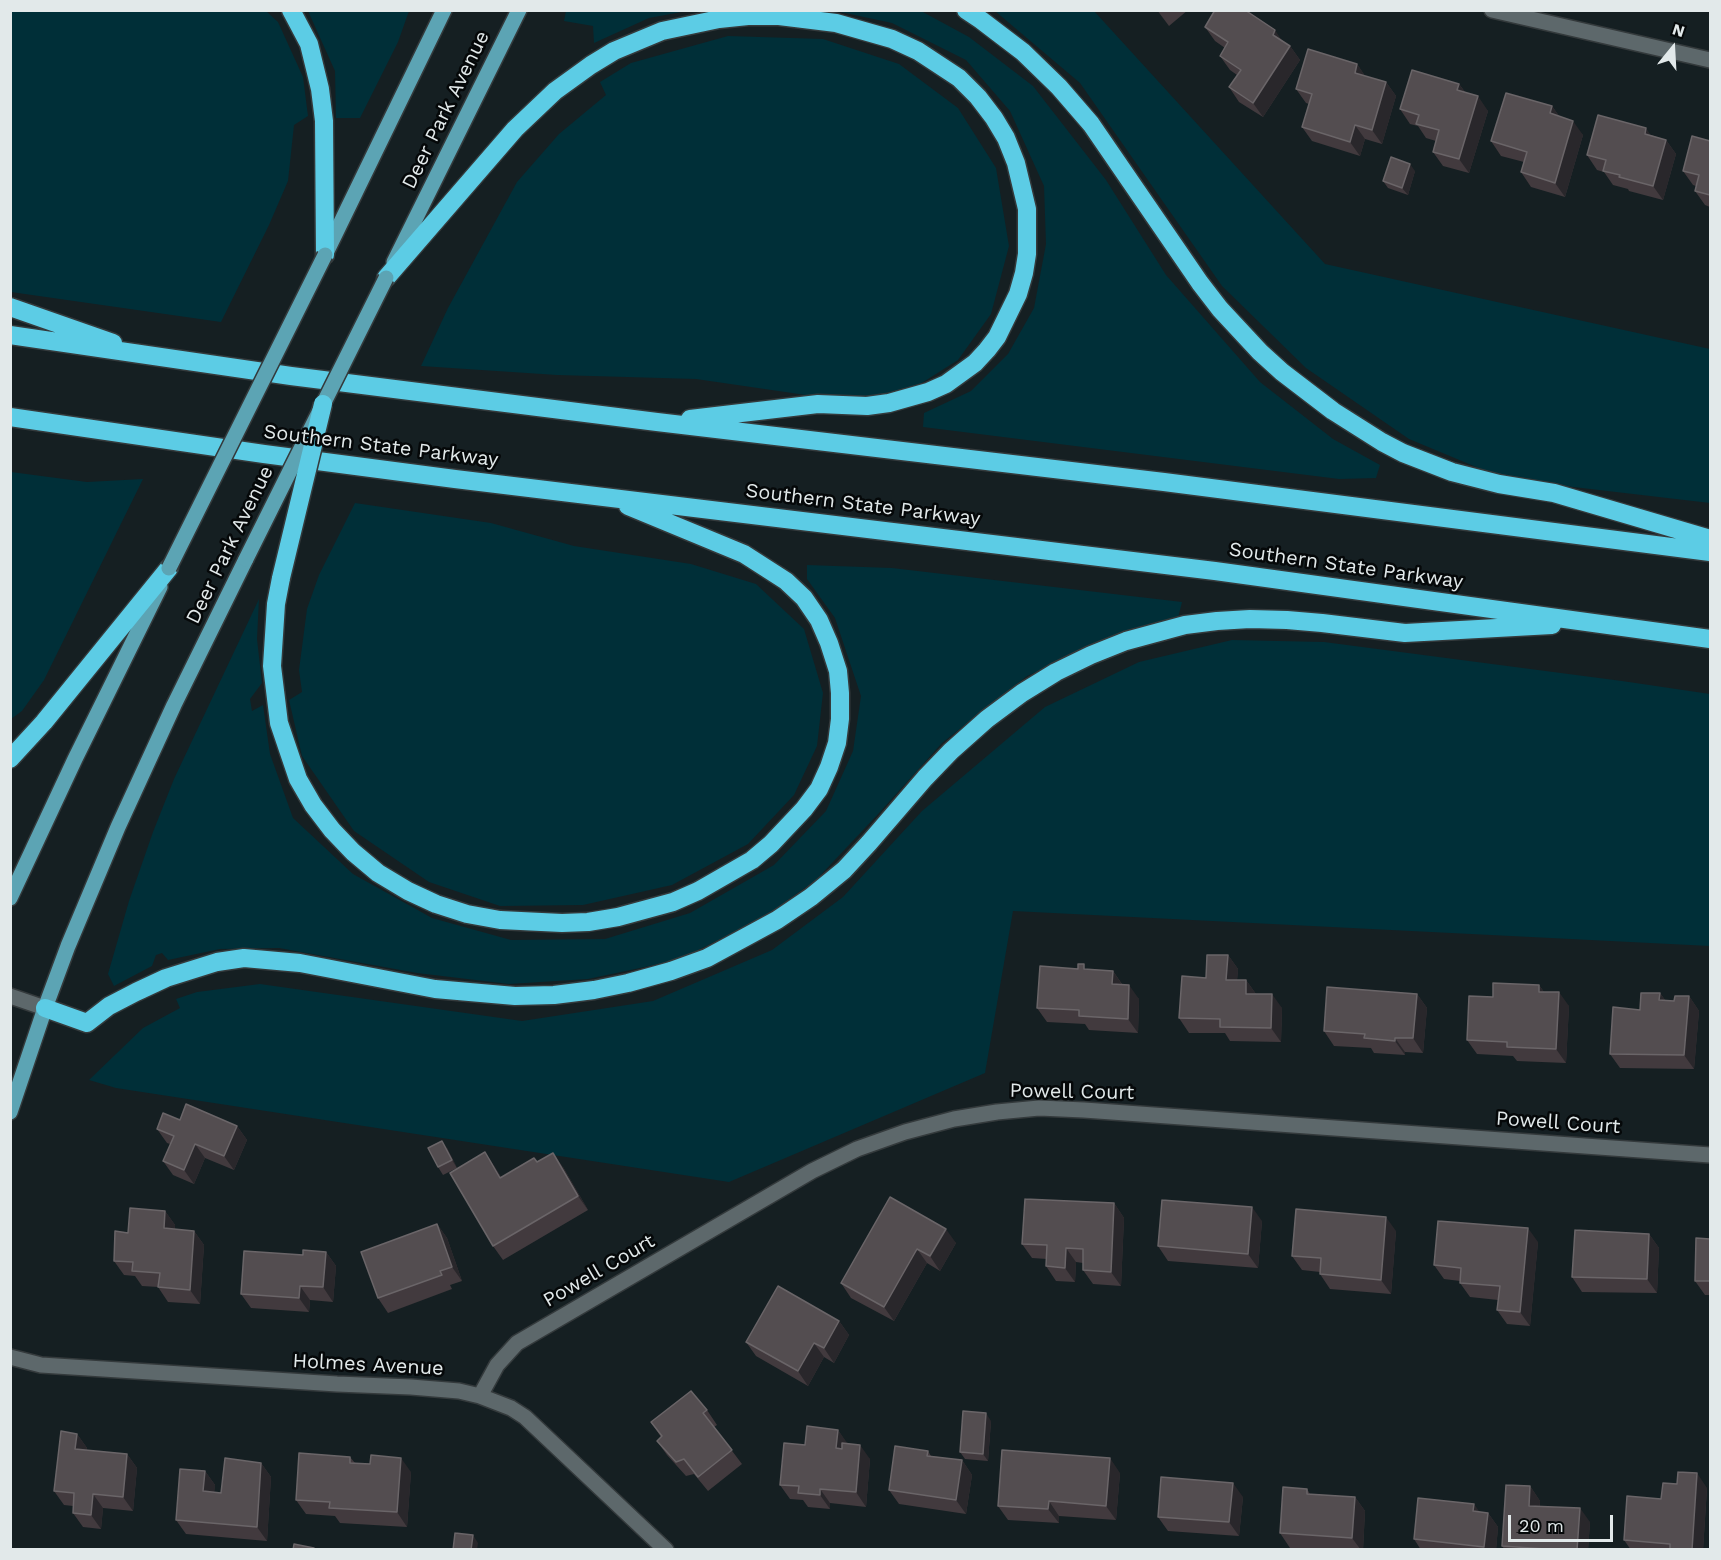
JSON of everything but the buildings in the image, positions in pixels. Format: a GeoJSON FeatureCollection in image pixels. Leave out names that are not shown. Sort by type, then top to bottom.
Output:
{"type":"FeatureCollection","features":[{"type":"Feature","properties":{"kind":"highway"},"geometry":{"type":"LineString","coordinates":[[291,10],[309,44],[320,89],[324,121],[325,255]]}},
{"type":"Feature","properties":{"kind":"highway"},"geometry":{"type":"LineString","coordinates":[[966,10],[1023,52],[1059,87],[1090,124],[1220,309],[1241,333],[1275,365],[1333,411],[1403,453],[1452,472],[1499,484],[1554,493],[1710,539]]}},
{"type":"Feature","properties":{"kind":"highway"},"geometry":{"type":"LineString","coordinates":[[386,278],[515,129],[555,91],[591,64],[614,51],[662,31],[710,20],[748,16],[778,16],[836,23],[892,39],[933,60],[959,78],[978,97],[1006,138],[1016,163],[1027,209],[1028,232],[1024,273],[1008,316],[987,350],[975,363],[946,384],[928,392],[889,403],[867,406],[818,404],[657,422]]}},
{"type":"Feature","properties":{"kind":"highway"},"geometry":{"type":"LineString","coordinates":[[10,307],[154,357]]}},
{"type":"Feature","properties":{"kind":"highway"},"geometry":{"type":"LineString","coordinates":[[10,335],[291,376],[1710,552]]}},
{"type":"Feature","properties":{"kind":"highway"},"geometry":{"type":"LineString","coordinates":[[324,404],[276,604],[272,666],[279,723],[298,778],[313,805],[332,830],[378,873],[436,904],[467,914],[500,920],[562,923],[636,913],[673,902],[726,876],[752,860],[804,809],[819,789],[829,766],[837,743],[840,693],[829,643],[819,620],[804,598],[786,581],[744,554],[607,497]]}},
{"type":"Feature","properties":{"kind":"highway","name":"Southern State Parkway"},"geometry":{"type":"LineString","coordinates":[[10,417],[275,455],[1203,569],[1710,639]]}},
{"type":"Feature","properties":{"kind":"highway"},"geometry":{"type":"LineString","coordinates":[[10,425],[47,423]]}},
{"type":"Feature","properties":{"kind":"highway"},"geometry":{"type":"LineString","coordinates":[[10,759],[44,722],[170,568]]}},
{"type":"Feature","properties":{"kind":"highway"},"geometry":{"type":"LineString","coordinates":[[45,1008],[87,1023],[109,1006],[166,978],[217,962],[244,958],[300,963],[435,989],[496,995],[554,995],[628,983],[707,958],[777,920],[811,897],[844,870],[925,778],[987,718],[1056,672],[1126,641],[1185,625],[1250,619],[1311,622],[1405,633],[1595,622]]}},
{"type":"Feature","properties":{"kind":"main road"},"geometry":{"type":"LineString","coordinates":[[10,898],[75,759],[444,10]]}},
{"type":"Feature","properties":{"kind":"main road","name":"Deer Park Avenue"},"geometry":{"type":"LineString","coordinates":[[10,1112],[68,946],[118,827],[174,705],[519,10]]}},
{"type":"Feature","properties":{"kind":"street"},"geometry":{"type":"LineString","coordinates":[[1492,10],[1710,60]]}},
{"type":"Feature","properties":{"kind":"street"},"geometry":{"type":"LineString","coordinates":[[10,996],[45,1008]]}},
{"type":"Feature","properties":{"kind":"street","name":"Powell Court"},"geometry":{"type":"LineString","coordinates":[[480,1396],[497,1365],[517,1343],[812,1171],[857,1149],[905,1132],[954,1119],[1040,1108],[1084,1110],[1710,1155]]}},
{"type":"Feature","properties":{"kind":"street","name":"Holmes Avenue"},"geometry":{"type":"LineString","coordinates":[[10,1357],[41,1365],[411,1387],[459,1391],[480,1396],[512,1408],[525,1417],[666,1550]]}},
{"type":"Feature","properties":{"kind":"shaded area"},"geometry":{"type":"Polygon","coordinates":[[[566,10],[687,11],[649,18],[594,43],[593,26],[564,21],[566,10]]]}},
{"type":"Feature","properties":{"kind":"shaded area"},"geometry":{"type":"Polygon","coordinates":[[[11,11],[266,11],[278,22],[303,77],[308,116],[294,125],[288,181],[221,322],[11,292],[11,11]]]}},
{"type":"Feature","properties":{"kind":"shaded area"},"geometry":{"type":"Polygon","coordinates":[[[308,11],[409,11],[398,42],[360,118],[336,118],[335,71],[308,11]]]}},
{"type":"Feature","properties":{"kind":"shaded area"},"geometry":{"type":"Polygon","coordinates":[[[836,11],[921,11],[969,37],[1033,86],[1106,180],[1166,275],[1260,382],[1333,439],[1380,465],[1376,478],[1339,479],[923,427],[924,413],[971,391],[1008,354],[1034,308],[1046,244],[1044,186],[1010,111],[966,60],[892,23],[836,11]]]}},
{"type":"Feature","properties":{"kind":"shaded area"},"geometry":{"type":"Polygon","coordinates":[[[995,11],[1094,11],[1325,264],[1710,349],[1710,503],[1505,479],[1409,439],[1306,368],[1222,286],[1080,83],[995,11]]]}},
{"type":"Feature","properties":{"kind":"shaded area"},"geometry":{"type":"Polygon","coordinates":[[[728,36],[823,39],[899,64],[958,108],[996,168],[1009,246],[991,314],[958,360],[906,393],[847,401],[696,379],[557,375],[421,366],[448,308],[517,182],[559,134],[606,95],[600,82],[631,63],[728,36]]]}},
{"type":"Feature","properties":{"kind":"shaded area"},"geometry":{"type":"Polygon","coordinates":[[[11,472],[87,482],[143,479],[44,680],[22,711],[11,719],[11,472]]]}},
{"type":"Feature","properties":{"kind":"shaded area"},"geometry":{"type":"Polygon","coordinates":[[[355,503],[491,523],[574,546],[691,564],[756,584],[804,629],[823,693],[817,746],[794,795],[748,844],[672,885],[583,905],[500,906],[429,882],[354,831],[302,756],[289,700],[302,692],[299,670],[307,609],[319,575],[355,503]]]}},
{"type":"Feature","properties":{"kind":"shaded area"},"geometry":{"type":"Polygon","coordinates":[[[807,565],[892,568],[1182,602],[1178,618],[1123,634],[1027,676],[942,743],[816,880],[761,919],[678,960],[588,979],[509,984],[417,973],[279,948],[220,949],[168,960],[162,953],[156,955],[152,966],[114,986],[108,974],[129,901],[153,832],[174,779],[259,599],[257,639],[262,683],[250,699],[252,711],[263,705],[270,754],[293,818],[353,874],[432,918],[511,940],[605,939],[690,913],[774,865],[826,811],[853,751],[861,696],[835,618],[807,579],[807,565]]]}},
{"type":"Feature","properties":{"kind":"shaded area"},"geometry":{"type":"Polygon","coordinates":[[[1232,640],[1324,642],[1710,694],[1710,946],[1013,911],[985,1073],[729,1182],[116,1088],[89,1080],[143,1028],[180,1008],[176,999],[197,992],[260,984],[522,1021],[653,1001],[772,950],[843,897],[922,811],[1045,707],[1139,662],[1232,640]]]}}]}
